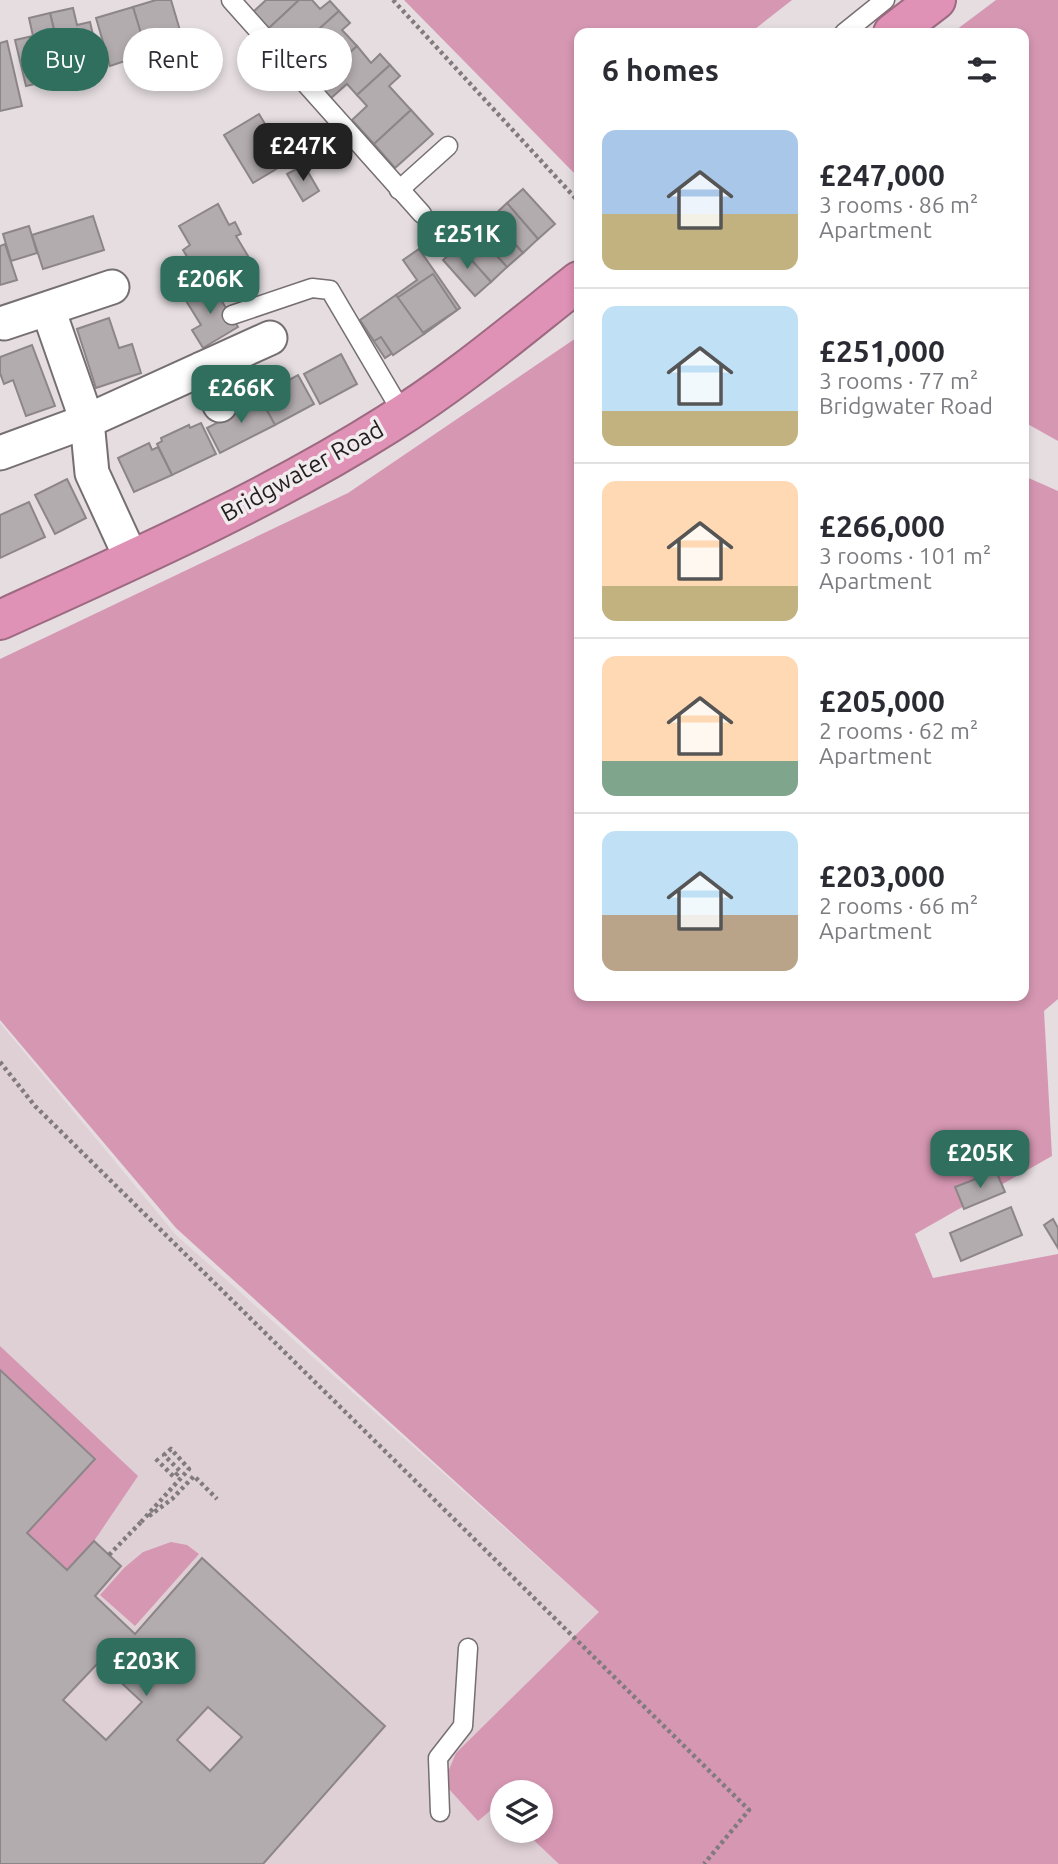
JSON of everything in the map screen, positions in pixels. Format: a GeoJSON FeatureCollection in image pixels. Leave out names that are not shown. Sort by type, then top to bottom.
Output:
{"type":"FeatureCollection","features":[{"type":"Feature","properties":{"kind":"highway"},"geometry":{"type":"LineString","coordinates":[[900,28],[936,0]]}},
{"type":"Feature","properties":{"kind":"highway","name":"Bridgwater Road"},"geometry":{"type":"LineString","coordinates":[[0,620],[132,560],[270,491],[403,414],[462,373],[574,285]]}},
{"type":"Feature","properties":{"kind":"street"},"geometry":{"type":"LineString","coordinates":[[4,323],[111,287]]}},
{"type":"Feature","properties":{"kind":"street"},"geometry":{"type":"LineString","coordinates":[[48,309],[87,421],[92,473],[132,560]]}},
{"type":"Feature","properties":{"kind":"street"},"geometry":{"type":"LineString","coordinates":[[0,453],[87,421],[270,338]]}},
{"type":"Feature","properties":{"kind":"street"},"geometry":{"type":"LineString","coordinates":[[202,369],[220,405]]}},
{"type":"Feature","properties":{"kind":"lane"},"geometry":{"type":"LineString","coordinates":[[231,0],[422,214]]}},
{"type":"Feature","properties":{"kind":"lane"},"geometry":{"type":"LineString","coordinates":[[850,28],[886,0]]}},
{"type":"Feature","properties":{"kind":"lane"},"geometry":{"type":"LineString","coordinates":[[399,190],[448,146]]}},
{"type":"Feature","properties":{"kind":"lane"},"geometry":{"type":"LineString","coordinates":[[232,315],[312,288],[330,290],[403,414]]}},
{"type":"Feature","properties":{"kind":"lane"},"geometry":{"type":"LineString","coordinates":[[440,1812],[438,1758],[463,1726],[468,1648]]}},
{"type":"Feature","properties":{"kind":"path"},"geometry":{"type":"LineString","coordinates":[[393,0],[574,197]]}},
{"type":"Feature","properties":{"kind":"path"},"geometry":{"type":"LineString","coordinates":[[0,1062],[35,1106],[749,1810],[704,1864]]}},
{"type":"Feature","properties":{"kind":"path"},"geometry":{"type":"LineString","coordinates":[[109,1555],[190,1469],[171,1449],[164,1455],[180,1471],[174,1477],[155,1458]]}},
{"type":"Feature","properties":{"kind":"path"},"geometry":{"type":"LineString","coordinates":[[141,1522],[172,1499],[194,1476],[217,1499]]}},
{"type":"Feature","properties":{"kind":"shaded area"},"geometry":{"type":"Polygon","coordinates":[[[404,0],[792,0],[756,28],[574,28],[574,173],[404,0]]]}},
{"type":"Feature","properties":{"kind":"shaded area"},"geometry":{"type":"Polygon","coordinates":[[[996,0],[1058,0],[1058,441],[1029,425],[1029,28],[959,28],[996,0]]]}},
{"type":"Feature","properties":{"kind":"shaded area"},"geometry":{"type":"Polygon","coordinates":[[[574,339],[574,1001],[1029,1001],[1029,478],[1058,491],[1058,999],[1044,1011],[1052,1156],[915,1234],[933,1278],[1058,1254],[1058,1864],[559,1864],[537,1843],[553,1843],[553,1780],[490,1780],[490,1811],[478,1821],[448,1788],[448,1772],[456,1753],[599,1612],[176,1228],[0,1020],[0,659],[348,493],[574,339]]]}},
{"type":"Feature","properties":{"kind":"shaded area"},"geometry":{"type":"Polygon","coordinates":[[[0,1023],[176,1235],[599,1612],[754,1864],[0,1864],[0,1023]]]}},
{"type":"Feature","properties":{"kind":"shaded area"},"geometry":{"type":"Polygon","coordinates":[[[0,1346],[138,1476],[94,1541],[67,1570],[27,1533],[95,1458],[0,1370],[0,1346]]]}},
{"type":"Feature","properties":{"kind":"shaded area"},"geometry":{"type":"Polygon","coordinates":[[[171,1542],[187,1545],[199,1554],[135,1626],[100,1595],[124,1568],[143,1552],[171,1542]]]}},
{"type":"Feature","properties":{"kind":"building"},"geometry":{"type":"Polygon","coordinates":[[[156,0],[171,0],[179,28],[139,28],[133,7],[156,0]]]}},
{"type":"Feature","properties":{"kind":"building"},"geometry":{"type":"Polygon","coordinates":[[[266,0],[299,0],[269,28],[253,12],[266,0]]]}},
{"type":"Feature","properties":{"kind":"building"},"geometry":{"type":"Polygon","coordinates":[[[299,0],[312,0],[320,9],[330,1],[339,11],[320,28],[269,28],[299,0]]]}},
{"type":"Feature","properties":{"kind":"building"},"geometry":{"type":"Polygon","coordinates":[[[133,7],[139,28],[123,28],[123,62],[110,66],[109,28],[99,28],[96,18],[133,7]]]}},
{"type":"Feature","properties":{"kind":"building"},"geometry":{"type":"Polygon","coordinates":[[[73,8],[77,25],[90,22],[91,28],[54,28],[50,13],[73,8]]]}},
{"type":"Feature","properties":{"kind":"building"},"geometry":{"type":"Polygon","coordinates":[[[339,11],[350,23],[344,28],[320,28],[339,11]]]}},
{"type":"Feature","properties":{"kind":"building"},"geometry":{"type":"Polygon","coordinates":[[[50,13],[54,28],[31,28],[29,18],[50,13]]]}},
{"type":"Feature","properties":{"kind":"building"},"geometry":{"type":"Polygon","coordinates":[[[21,39],[21,65],[15,40],[21,39]]]}},
{"type":"Feature","properties":{"kind":"building"},"geometry":{"type":"Polygon","coordinates":[[[7,41],[22,106],[0,111],[0,43],[7,41]]]}},
{"type":"Feature","properties":{"kind":"building"},"geometry":{"type":"Polygon","coordinates":[[[357,46],[371,63],[380,54],[390,65],[357,95],[352,90],[352,51],[357,46]]]}},
{"type":"Feature","properties":{"kind":"building"},"geometry":{"type":"Polygon","coordinates":[[[390,65],[400,76],[389,86],[411,110],[374,144],[352,120],[367,106],[357,95],[390,65]]]}},
{"type":"Feature","properties":{"kind":"building"},"geometry":{"type":"Polygon","coordinates":[[[324,91],[339,91],[331,98],[324,91]]]}},
{"type":"Feature","properties":{"kind":"building"},"geometry":{"type":"Polygon","coordinates":[[[411,110],[433,134],[395,168],[374,144],[411,110]]]}},
{"type":"Feature","properties":{"kind":"building"},"geometry":{"type":"Polygon","coordinates":[[[259,114],[288,162],[253,183],[224,135],[259,114]]]}},
{"type":"Feature","properties":{"kind":"building"},"geometry":{"type":"Polygon","coordinates":[[[304,165],[319,191],[303,201],[287,174],[304,165]]]}},
{"type":"Feature","properties":{"kind":"building"},"geometry":{"type":"Polygon","coordinates":[[[523,189],[555,224],[538,239],[507,203],[523,189]]]}},
{"type":"Feature","properties":{"kind":"building"},"geometry":{"type":"Polygon","coordinates":[[[507,203],[538,239],[523,253],[491,218],[507,203]]]}},
{"type":"Feature","properties":{"kind":"building"},"geometry":{"type":"Polygon","coordinates":[[[218,204],[229,225],[235,222],[241,234],[236,236],[251,261],[213,282],[200,258],[191,263],[183,250],[190,245],[179,226],[218,204]]]}},
{"type":"Feature","properties":{"kind":"building"},"geometry":{"type":"Polygon","coordinates":[[[93,216],[104,250],[43,269],[32,235],[93,216]]]}},
{"type":"Feature","properties":{"kind":"building"},"geometry":{"type":"Polygon","coordinates":[[[491,218],[523,253],[507,267],[475,232],[491,218]]]}},
{"type":"Feature","properties":{"kind":"building"},"geometry":{"type":"Polygon","coordinates":[[[29,226],[37,253],[11,261],[3,234],[29,226]]]}},
{"type":"Feature","properties":{"kind":"building"},"geometry":{"type":"Polygon","coordinates":[[[475,232],[507,267],[491,282],[459,246],[475,232]]]}},
{"type":"Feature","properties":{"kind":"building"},"geometry":{"type":"Polygon","coordinates":[[[5,244],[17,280],[0,285],[0,246],[5,244]]]}},
{"type":"Feature","properties":{"kind":"building"},"geometry":{"type":"Polygon","coordinates":[[[459,246],[491,282],[475,296],[443,260],[459,246]]]}},
{"type":"Feature","properties":{"kind":"building"},"geometry":{"type":"Polygon","coordinates":[[[419,249],[460,308],[424,334],[396,295],[417,280],[403,260],[419,249]]]}},
{"type":"Feature","properties":{"kind":"building"},"geometry":{"type":"Polygon","coordinates":[[[433,274],[457,310],[385,358],[361,322],[433,274]]]}},
{"type":"Feature","properties":{"kind":"building"},"geometry":{"type":"Polygon","coordinates":[[[211,284],[238,327],[203,348],[192,330],[201,325],[185,299],[211,284]]]}},
{"type":"Feature","properties":{"kind":"building"},"geometry":{"type":"Polygon","coordinates":[[[396,295],[424,334],[393,355],[381,337],[374,341],[360,320],[396,295]]]}},
{"type":"Feature","properties":{"kind":"building"},"geometry":{"type":"Polygon","coordinates":[[[109,318],[119,348],[132,344],[141,373],[96,388],[77,329],[109,318]]]}},
{"type":"Feature","properties":{"kind":"building"},"geometry":{"type":"Polygon","coordinates":[[[32,345],[55,406],[26,416],[13,380],[4,384],[0,373],[0,357],[32,345]]]}},
{"type":"Feature","properties":{"kind":"building"},"geometry":{"type":"Polygon","coordinates":[[[341,354],[357,384],[320,404],[304,374],[341,354]]]}},
{"type":"Feature","properties":{"kind":"building"},"geometry":{"type":"Polygon","coordinates":[[[298,375],[314,404],[275,425],[259,396],[298,375]]]}},
{"type":"Feature","properties":{"kind":"building"},"geometry":{"type":"Polygon","coordinates":[[[259,396],[275,425],[220,453],[207,428],[221,421],[218,417],[259,396]]]}},
{"type":"Feature","properties":{"kind":"building"},"geometry":{"type":"Polygon","coordinates":[[[201,423],[216,454],[172,475],[157,444],[162,441],[161,438],[189,425],[190,428],[201,423]]]}},
{"type":"Feature","properties":{"kind":"building"},"geometry":{"type":"Polygon","coordinates":[[[149,443],[152,450],[158,447],[172,475],[134,492],[118,458],[149,443]]]}},
{"type":"Feature","properties":{"kind":"building"},"geometry":{"type":"Polygon","coordinates":[[[67,479],[86,518],[55,534],[35,495],[67,479]]]}},
{"type":"Feature","properties":{"kind":"building"},"geometry":{"type":"Polygon","coordinates":[[[29,502],[45,537],[0,558],[0,515],[29,502]]]}},
{"type":"Feature","properties":{"kind":"building"},"geometry":{"type":"Polygon","coordinates":[[[996,1171],[1005,1192],[964,1209],[955,1187],[996,1171]]]}},
{"type":"Feature","properties":{"kind":"building"},"geometry":{"type":"Polygon","coordinates":[[[1011,1207],[1022,1235],[961,1261],[950,1233],[1011,1207]]]}},
{"type":"Feature","properties":{"kind":"building"},"geometry":{"type":"Polygon","coordinates":[[[1053,1219],[1058,1228],[1058,1248],[1044,1225],[1053,1219]]]}},
{"type":"Feature","properties":{"kind":"building"},"geometry":{"type":"Polygon","coordinates":[[[0,1370],[95,1459],[27,1533],[67,1570],[94,1541],[121,1566],[95,1596],[135,1634],[202,1558],[385,1726],[263,1864],[0,1864],[0,1370]],[[99,1662],[63,1700],[106,1740],[142,1702],[99,1662]],[[208,1707],[177,1740],[210,1771],[242,1737],[208,1707]]]}}]}
